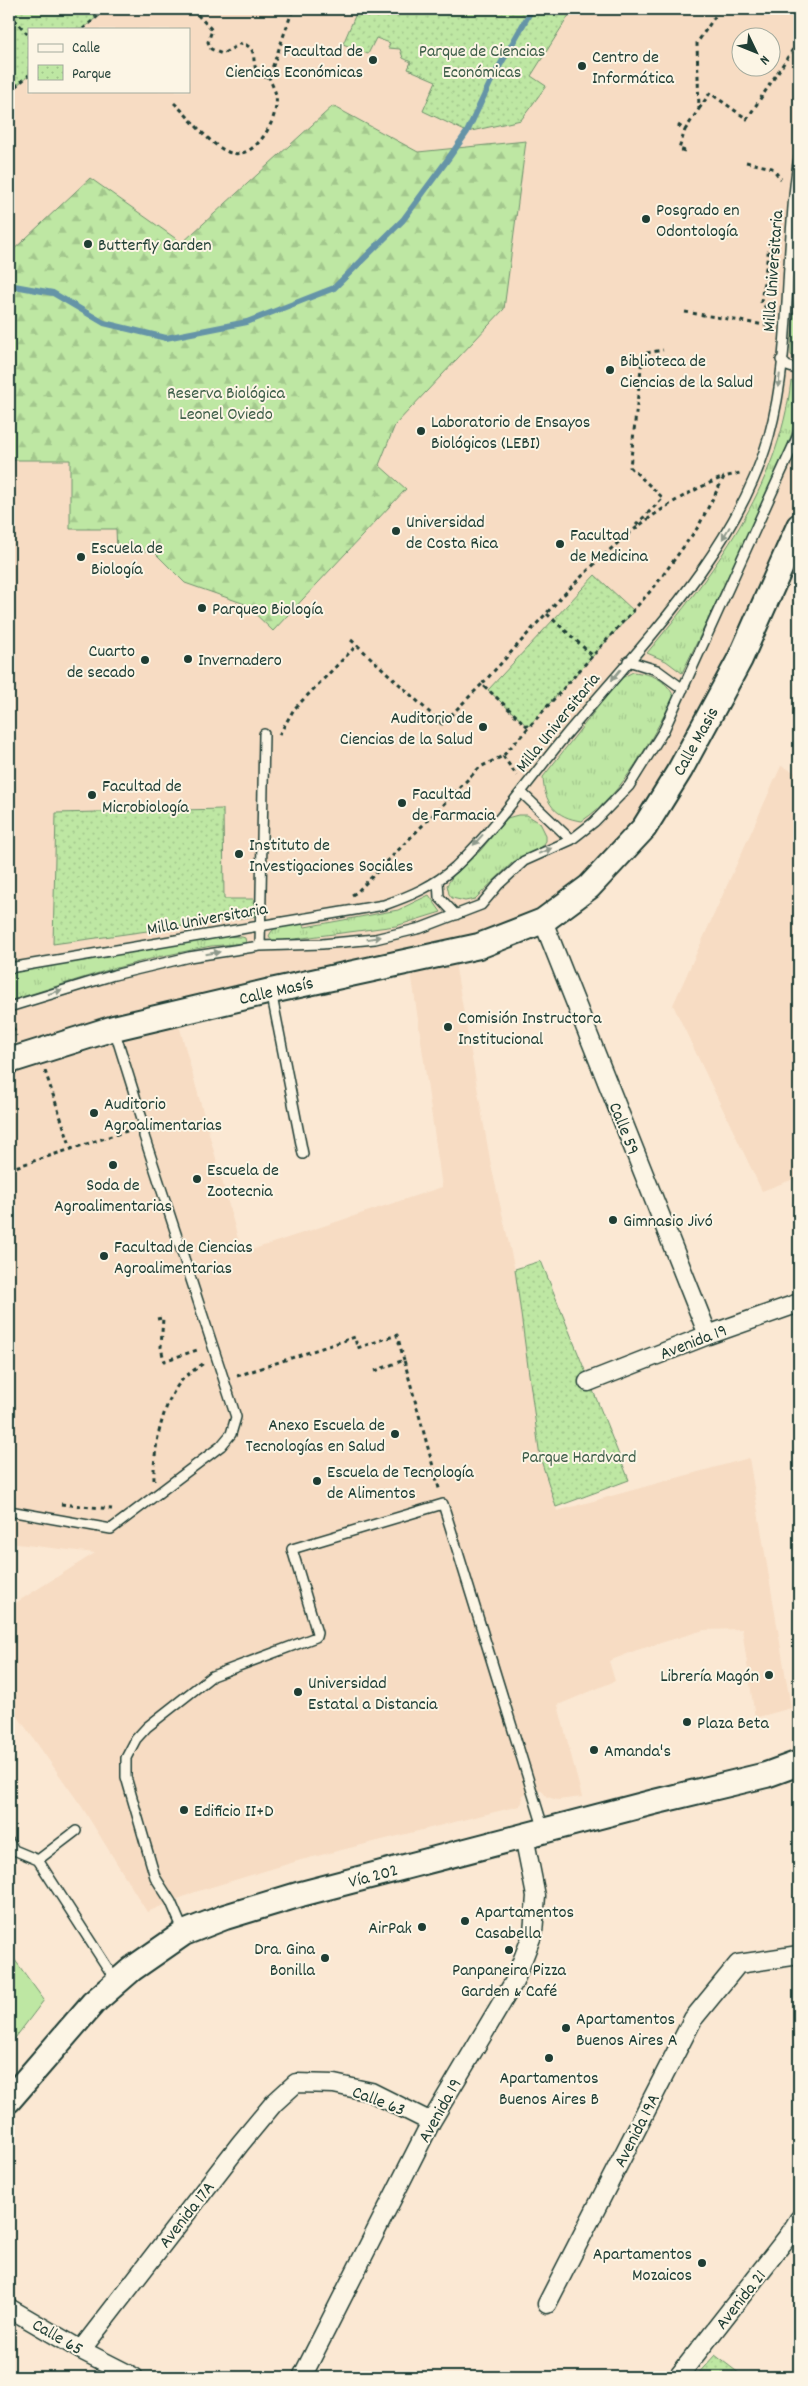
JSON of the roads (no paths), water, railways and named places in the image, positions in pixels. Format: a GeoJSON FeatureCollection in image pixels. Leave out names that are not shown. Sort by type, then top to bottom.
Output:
{"type":"FeatureCollection","features":[{"type":"Feature","properties":{"kind":"street","name":"Calle Masis"},"geometry":{"type":"LineString","coordinates":[[543,922],[589,887],[644,828],[680,770],[740,659],[799,526]]}},
{"type":"Feature","properties":{"kind":"street","name":"Calle Masís"},"geometry":{"type":"LineString","coordinates":[[9,1061],[114,1028],[271,991],[479,946],[543,922]]}},
{"type":"Feature","properties":{"kind":"street","name":"Calle 59"},"geometry":{"type":"LineString","coordinates":[[543,922],[708,1335]]}},
{"type":"Feature","properties":{"kind":"street","name":"Avenida 19"},"geometry":{"type":"LineString","coordinates":[[588,1382],[708,1335],[799,1303]]}},
{"type":"Feature","properties":{"kind":"street","name":"Vía 202"},"geometry":{"type":"LineString","coordinates":[[9,2100],[93,2003],[132,1969],[184,1933],[226,1917],[301,1894],[534,1833],[766,1776],[799,1763]]}},
{"type":"Feature","properties":{"kind":"street","name":"Avenida 19"},"geometry":{"type":"LineString","coordinates":[[302,2377],[431,2122],[514,1982],[533,1933],[536,1896],[534,1833]]}},
{"type":"Feature","properties":{"kind":"street","name":"Avenida 19A"},"geometry":{"type":"LineString","coordinates":[[547,2304],[693,2019],[738,1964],[799,1955]]}},
{"type":"Feature","properties":{"kind":"street","name":"Calle 63"},"geometry":{"type":"LineString","coordinates":[[296,2083],[334,2084],[371,2092],[431,2122]]}},
{"type":"Feature","properties":{"kind":"street","name":"Avenida 17A"},"geometry":{"type":"LineString","coordinates":[[81,2350],[240,2144],[274,2103],[296,2083]]}},
{"type":"Feature","properties":{"kind":"street","name":"Avenida 21"},"geometry":{"type":"LineString","coordinates":[[678,2377],[789,2235],[799,2219]]}},
{"type":"Feature","properties":{"kind":"street","name":"Calle 65"},"geometry":{"type":"LineString","coordinates":[[9,2308],[81,2350],[134,2377]]}},
{"type":"Feature","properties":{"kind":"lane","name":"Milla Universitaria"},"geometry":{"type":"LineString","coordinates":[[9,968],[384,905],[413,895],[438,881],[455,867],[523,789],[685,592],[735,517],[754,479],[769,437],[775,409],[795,243],[799,158]]}},
{"type":"Feature","properties":{"kind":"lane"},"geometry":{"type":"LineString","coordinates":[[781,360],[787,366],[799,370]]}},
{"type":"Feature","properties":{"kind":"lane","name":"Milla Universitaria"},"geometry":{"type":"LineString","coordinates":[[9,1007],[136,969],[188,957],[260,946],[322,944],[375,939],[421,928],[481,905],[498,885],[524,861],[571,840],[594,822],[629,786],[664,730],[799,433]]}},
{"type":"Feature","properties":{"kind":"lane"},"geometry":{"type":"LineString","coordinates":[[628,660],[657,670],[683,689]]}},
{"type":"Feature","properties":{"kind":"lane"},"geometry":{"type":"LineString","coordinates":[[260,946],[264,734]]}},
{"type":"Feature","properties":{"kind":"lane"},"geometry":{"type":"LineString","coordinates":[[523,789],[571,840]]}},
{"type":"Feature","properties":{"kind":"lane"},"geometry":{"type":"LineString","coordinates":[[438,881],[439,897],[456,914]]}},
{"type":"Feature","properties":{"kind":"lane"},"geometry":{"type":"LineString","coordinates":[[271,991],[303,1154]]}},
{"type":"Feature","properties":{"kind":"lane"},"geometry":{"type":"LineString","coordinates":[[9,1511],[110,1529],[221,1446],[234,1426],[236,1417],[144,1136],[144,1125],[114,1028]]}},
{"type":"Feature","properties":{"kind":"lane"},"geometry":{"type":"LineString","coordinates":[[184,1933],[171,1902],[155,1876],[126,1777],[126,1758],[136,1739],[147,1727],[212,1676],[316,1637],[317,1633],[292,1550],[443,1504],[534,1833]]}},
{"type":"Feature","properties":{"kind":"lane"},"geometry":{"type":"LineString","coordinates":[[38,1860],[76,1831]]}},
{"type":"Feature","properties":{"kind":"lane"},"geometry":{"type":"LineString","coordinates":[[9,1842],[14,1850],[38,1860],[117,1982]]}},
{"type":"Feature","properties":{"kind":"waterway"},"geometry":{"type":"LineString","coordinates":[[9,285],[53,293],[104,323],[166,338],[247,322],[334,288],[403,220],[448,159],[467,132],[491,81],[532,9]]}},
{"type":"Feature","properties":{"kind":"place","name":"Facultad de Ciencias Económicas"},"geometry":{"type":"Point","coordinates":[373,60]}},
{"type":"Feature","properties":{"kind":"place","name":"Centro de Informática"},"geometry":{"type":"Point","coordinates":[582,66]}},
{"type":"Feature","properties":{"kind":"place","name":"Posgrado en Odontología"},"geometry":{"type":"Point","coordinates":[646,219]}},
{"type":"Feature","properties":{"kind":"place","name":"Butterfly Garden"},"geometry":{"type":"Point","coordinates":[88,244]}},
{"type":"Feature","properties":{"kind":"place","name":"Biblioteca de Ciencias de la Salud"},"geometry":{"type":"Point","coordinates":[610,370]}},
{"type":"Feature","properties":{"kind":"place","name":"Laboratorio de Ensayos Biológicos (LEBI)"},"geometry":{"type":"Point","coordinates":[421,431]}},
{"type":"Feature","properties":{"kind":"place","name":"Universidad de Costa Rica"},"geometry":{"type":"Point","coordinates":[396,531]}},
{"type":"Feature","properties":{"kind":"place","name":"Facultad de Medicina"},"geometry":{"type":"Point","coordinates":[560,544]}},
{"type":"Feature","properties":{"kind":"place","name":"Escuela de Biología"},"geometry":{"type":"Point","coordinates":[81,557]}},
{"type":"Feature","properties":{"kind":"place","name":"Parqueo Biología"},"geometry":{"type":"Point","coordinates":[202,608]}},
{"type":"Feature","properties":{"kind":"place","name":"Invernadero"},"geometry":{"type":"Point","coordinates":[188,659]}},
{"type":"Feature","properties":{"kind":"place","name":"Cuarto de secado"},"geometry":{"type":"Point","coordinates":[145,660]}},
{"type":"Feature","properties":{"kind":"place","name":"Auditorio de Ciencias de la Salud"},"geometry":{"type":"Point","coordinates":[483,727]}},
{"type":"Feature","properties":{"kind":"place","name":"Facultad de Microbiología"},"geometry":{"type":"Point","coordinates":[92,795]}},
{"type":"Feature","properties":{"kind":"place","name":"Facultad de Farmacia"},"geometry":{"type":"Point","coordinates":[402,803]}},
{"type":"Feature","properties":{"kind":"place","name":"Instituto de Investigaciones Sociales"},"geometry":{"type":"Point","coordinates":[239,854]}},
{"type":"Feature","properties":{"kind":"place","name":"Comisión Instructora Institucional"},"geometry":{"type":"Point","coordinates":[448,1027]}},
{"type":"Feature","properties":{"kind":"place","name":"Auditorio Agroalimentarias"},"geometry":{"type":"Point","coordinates":[94,1113]}},
{"type":"Feature","properties":{"kind":"place","name":"Soda de Agroalimentarias"},"geometry":{"type":"Point","coordinates":[113,1165]}},
{"type":"Feature","properties":{"kind":"place","name":"Escuela de Zootecnia"},"geometry":{"type":"Point","coordinates":[197,1179]}},
{"type":"Feature","properties":{"kind":"place","name":"Gimnasio Jivó"},"geometry":{"type":"Point","coordinates":[613,1220]}},
{"type":"Feature","properties":{"kind":"place","name":"Facultad de Ciencias Agroalimentarias"},"geometry":{"type":"Point","coordinates":[104,1256]}},
{"type":"Feature","properties":{"kind":"place","name":"Anexo Escuela de Tecnologías en Salud"},"geometry":{"type":"Point","coordinates":[395,1434]}},
{"type":"Feature","properties":{"kind":"place","name":"Escuela de Tecnología de Alimentos"},"geometry":{"type":"Point","coordinates":[317,1481]}},
{"type":"Feature","properties":{"kind":"place","name":"Librería Magón"},"geometry":{"type":"Point","coordinates":[769,1675]}},
{"type":"Feature","properties":{"kind":"place","name":"Universidad Estatal a Distancia"},"geometry":{"type":"Point","coordinates":[298,1692]}},
{"type":"Feature","properties":{"kind":"place","name":"Plaza Beta"},"geometry":{"type":"Point","coordinates":[687,1722]}},
{"type":"Feature","properties":{"kind":"place","name":"Amanda's"},"geometry":{"type":"Point","coordinates":[594,1750]}},
{"type":"Feature","properties":{"kind":"place","name":"Edificio II+D"},"geometry":{"type":"Point","coordinates":[184,1810]}},
{"type":"Feature","properties":{"kind":"place","name":"Apartamentos Casabella"},"geometry":{"type":"Point","coordinates":[465,1921]}},
{"type":"Feature","properties":{"kind":"place","name":"AirPak"},"geometry":{"type":"Point","coordinates":[422,1927]}},
{"type":"Feature","properties":{"kind":"place","name":"Panpaneira Pizza Garden & Café"},"geometry":{"type":"Point","coordinates":[509,1950]}},
{"type":"Feature","properties":{"kind":"place","name":"Dra. Gina Bonilla"},"geometry":{"type":"Point","coordinates":[325,1958]}},
{"type":"Feature","properties":{"kind":"place","name":"Apartamentos Buenos Aires A"},"geometry":{"type":"Point","coordinates":[566,2028]}},
{"type":"Feature","properties":{"kind":"place","name":"Apartamentos Buenos Aires B"},"geometry":{"type":"Point","coordinates":[549,2058]}},
{"type":"Feature","properties":{"kind":"place","name":"Apartamentos Mozaicos"},"geometry":{"type":"Point","coordinates":[702,2263]}},
{"type":"Feature","properties":{"kind":"park label","name":"Parque de Ciencias Económicas"},"geometry":{"type":"Point","coordinates":[482,60]}},
{"type":"Feature","properties":{"kind":"park label","name":"Reserva Biológica Leonel Oviedo"},"geometry":{"type":"Point","coordinates":[226,402]}},
{"type":"Feature","properties":{"kind":"park label","name":"Parque Hardvard"},"geometry":{"type":"Point","coordinates":[579,1456]}}]}
